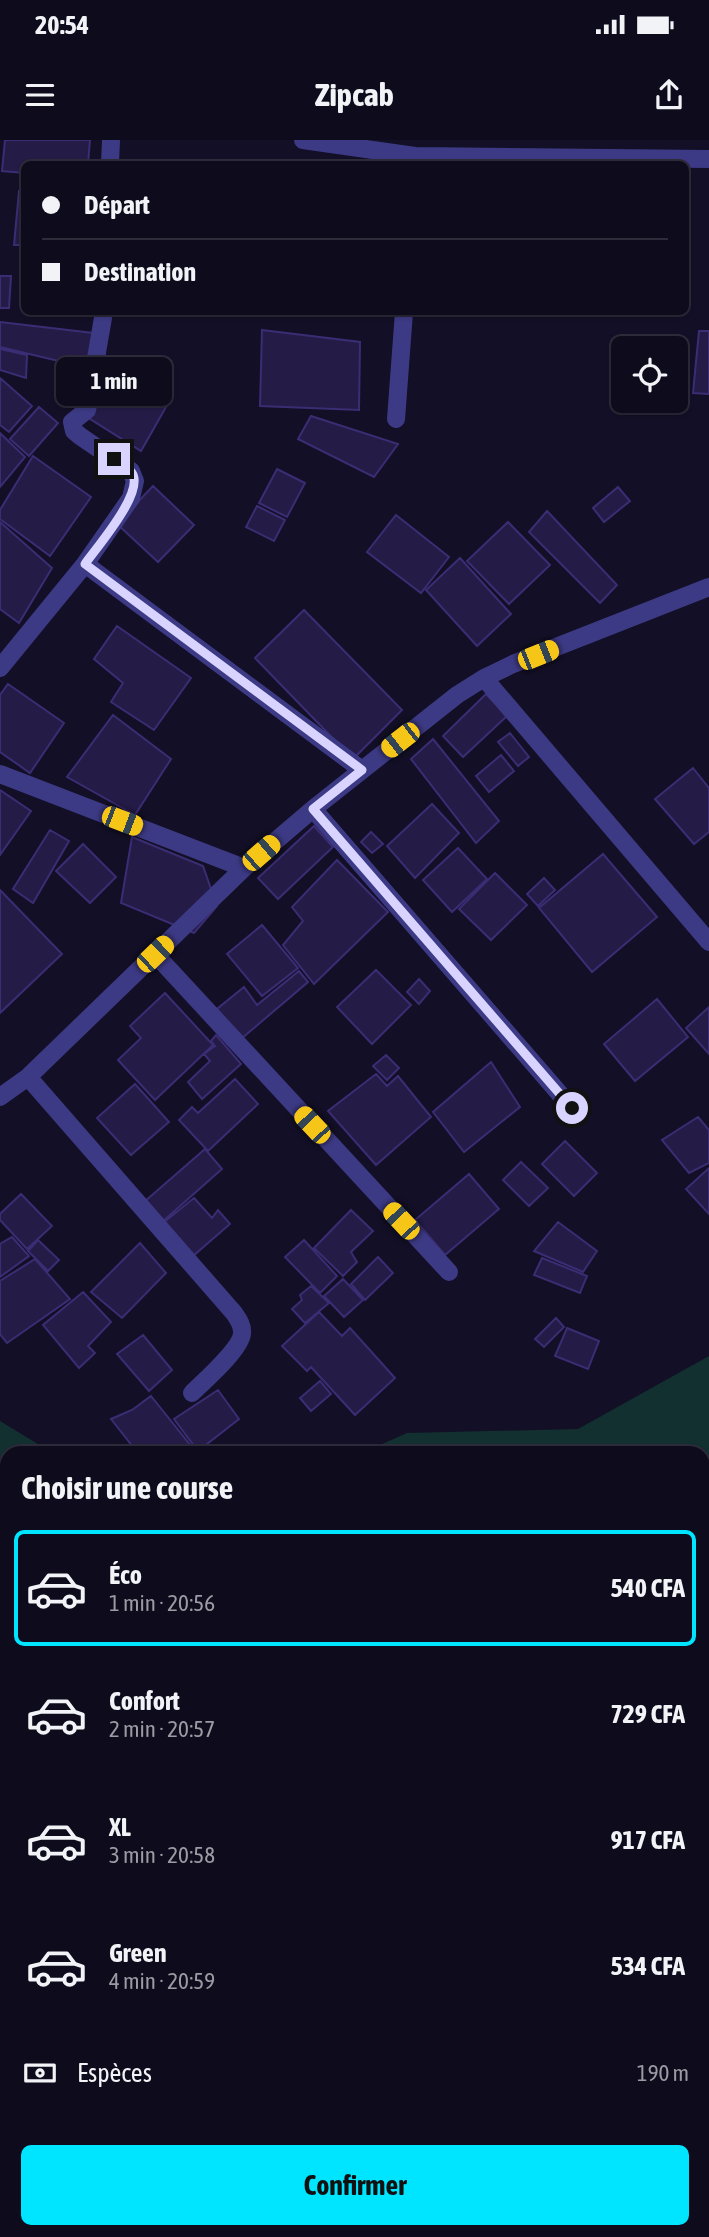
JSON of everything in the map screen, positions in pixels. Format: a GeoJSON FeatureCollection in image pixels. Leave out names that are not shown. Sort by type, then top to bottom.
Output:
{"type":"FeatureCollection","features":[{"type":"Feature","properties":{"kind":"street"},"geometry":{"type":"LineString","coordinates":[[110,161],[111,140]]}},
{"type":"Feature","properties":{"kind":"street"},"geometry":{"type":"LineString","coordinates":[[303,140],[415,160],[709,159]]}},
{"type":"Feature","properties":{"kind":"street"},"geometry":{"type":"LineString","coordinates":[[0,668],[85,564],[131,498],[135,481],[131,471],[80,436],[74,431],[72,422],[87,410],[103,315]]}},
{"type":"Feature","properties":{"kind":"street"},"geometry":{"type":"LineString","coordinates":[[396,419],[404,315]]}},
{"type":"Feature","properties":{"kind":"street"},"geometry":{"type":"LineString","coordinates":[[85,564],[362,770]]}},
{"type":"Feature","properties":{"kind":"street"},"geometry":{"type":"LineString","coordinates":[[0,1097],[28,1077],[244,868],[313,809],[457,695],[484,678],[708,588]]}},
{"type":"Feature","properties":{"kind":"street"},"geometry":{"type":"LineString","coordinates":[[484,678],[709,942]]}},
{"type":"Feature","properties":{"kind":"street"},"geometry":{"type":"LineString","coordinates":[[0,774],[244,868]]}},
{"type":"Feature","properties":{"kind":"street"},"geometry":{"type":"LineString","coordinates":[[313,809],[572,1108]]}},
{"type":"Feature","properties":{"kind":"street"},"geometry":{"type":"LineString","coordinates":[[155,954],[449,1272]]}},
{"type":"Feature","properties":{"kind":"street"},"geometry":{"type":"LineString","coordinates":[[28,1077],[234,1313],[241,1325],[242,1337],[234,1349],[192,1394]]}},
{"type":"Feature","properties":{"kind":"green space"},"geometry":{"type":"Polygon","coordinates":[[[709,1356],[709,1446],[378,1446],[407,1433],[578,1429],[709,1356]]]}},
{"type":"Feature","properties":{"kind":"green space"},"geometry":{"type":"Polygon","coordinates":[[[0,1421],[41,1446],[0,1446],[0,1421]]]}},
{"type":"Feature","properties":{"kind":"building"},"geometry":{"type":"Polygon","coordinates":[[[5,140],[90,140],[88,161],[21,161],[21,173],[2,171],[5,140]]]}},
{"type":"Feature","properties":{"kind":"building"},"geometry":{"type":"Polygon","coordinates":[[[19,191],[21,245],[14,245],[19,191]]]}},
{"type":"Feature","properties":{"kind":"building"},"geometry":{"type":"Polygon","coordinates":[[[0,276],[11,276],[9,308],[0,308],[0,276]]]}},
{"type":"Feature","properties":{"kind":"building"},"geometry":{"type":"Polygon","coordinates":[[[0,322],[93,333],[92,369],[0,347],[0,322]]]}},
{"type":"Feature","properties":{"kind":"building"},"geometry":{"type":"Polygon","coordinates":[[[262,330],[360,342],[359,410],[260,406],[262,330]]]}},
{"type":"Feature","properties":{"kind":"building"},"geometry":{"type":"Polygon","coordinates":[[[699,331],[709,331],[709,394],[693,393],[699,331]]]}},
{"type":"Feature","properties":{"kind":"building"},"geometry":{"type":"Polygon","coordinates":[[[0,349],[27,355],[26,378],[0,370],[0,349]]]}},
{"type":"Feature","properties":{"kind":"building"},"geometry":{"type":"Polygon","coordinates":[[[105,364],[170,400],[141,451],[87,417],[105,364]]]}},
{"type":"Feature","properties":{"kind":"building"},"geometry":{"type":"Polygon","coordinates":[[[0,378],[32,406],[9,432],[0,425],[0,378]]]}},
{"type":"Feature","properties":{"kind":"building"},"geometry":{"type":"Polygon","coordinates":[[[39,407],[58,423],[29,456],[10,439],[39,407]]]}},
{"type":"Feature","properties":{"kind":"building"},"geometry":{"type":"Polygon","coordinates":[[[311,416],[398,444],[374,477],[298,439],[311,416]]]}},
{"type":"Feature","properties":{"kind":"building"},"geometry":{"type":"Polygon","coordinates":[[[0,433],[25,457],[0,487],[0,433]]]}},
{"type":"Feature","properties":{"kind":"building"},"geometry":{"type":"Polygon","coordinates":[[[33,456],[91,497],[50,556],[0,519],[0,510],[33,456]]]}},
{"type":"Feature","properties":{"kind":"building"},"geometry":{"type":"Polygon","coordinates":[[[277,469],[305,483],[287,517],[259,503],[277,469]]]}},
{"type":"Feature","properties":{"kind":"building"},"geometry":{"type":"Polygon","coordinates":[[[153,486],[194,525],[158,562],[117,524],[153,486]]]}},
{"type":"Feature","properties":{"kind":"building"},"geometry":{"type":"Polygon","coordinates":[[[618,487],[630,501],[604,522],[593,508],[618,487]]]}},
{"type":"Feature","properties":{"kind":"building"},"geometry":{"type":"Polygon","coordinates":[[[257,506],[285,520],[274,541],[246,527],[257,506]]]}},
{"type":"Feature","properties":{"kind":"building"},"geometry":{"type":"Polygon","coordinates":[[[547,511],[617,585],[600,603],[529,532],[547,511]]]}},
{"type":"Feature","properties":{"kind":"building"},"geometry":{"type":"Polygon","coordinates":[[[396,515],[449,557],[421,593],[367,552],[396,515]]]}},
{"type":"Feature","properties":{"kind":"building"},"geometry":{"type":"Polygon","coordinates":[[[0,522],[52,568],[19,623],[0,609],[0,522]]]}},
{"type":"Feature","properties":{"kind":"building"},"geometry":{"type":"Polygon","coordinates":[[[508,522],[550,565],[509,604],[467,561],[508,522]]]}},
{"type":"Feature","properties":{"kind":"building"},"geometry":{"type":"Polygon","coordinates":[[[460,558],[511,614],[477,646],[426,590],[460,558]]]}},
{"type":"Feature","properties":{"kind":"building"},"geometry":{"type":"Polygon","coordinates":[[[304,610],[402,710],[353,759],[255,658],[304,610]]]}},
{"type":"Feature","properties":{"kind":"building"},"geometry":{"type":"Polygon","coordinates":[[[117,626],[191,678],[154,730],[111,702],[123,683],[94,659],[117,626]]]}},
{"type":"Feature","properties":{"kind":"building"},"geometry":{"type":"Polygon","coordinates":[[[8,684],[64,723],[30,773],[0,752],[0,695],[8,684]]]}},
{"type":"Feature","properties":{"kind":"building"},"geometry":{"type":"Polygon","coordinates":[[[486,694],[507,716],[463,757],[443,736],[486,694]]]}},
{"type":"Feature","properties":{"kind":"building"},"geometry":{"type":"Polygon","coordinates":[[[113,715],[171,759],[135,815],[67,777],[113,715]]]}},
{"type":"Feature","properties":{"kind":"building"},"geometry":{"type":"Polygon","coordinates":[[[510,733],[529,757],[518,766],[498,742],[510,733]]]}},
{"type":"Feature","properties":{"kind":"building"},"geometry":{"type":"Polygon","coordinates":[[[433,739],[499,821],[476,843],[411,759],[433,739]]]}},
{"type":"Feature","properties":{"kind":"building"},"geometry":{"type":"Polygon","coordinates":[[[501,755],[514,771],[489,792],[476,776],[501,755]]]}},
{"type":"Feature","properties":{"kind":"building"},"geometry":{"type":"Polygon","coordinates":[[[693,768],[709,788],[709,832],[694,844],[655,799],[693,768]]]}},
{"type":"Feature","properties":{"kind":"building"},"geometry":{"type":"Polygon","coordinates":[[[0,790],[31,811],[0,855],[0,790]]]}},
{"type":"Feature","properties":{"kind":"building"},"geometry":{"type":"Polygon","coordinates":[[[432,804],[459,833],[415,878],[387,846],[432,804]]]}},
{"type":"Feature","properties":{"kind":"building"},"geometry":{"type":"Polygon","coordinates":[[[314,826],[333,847],[278,899],[258,878],[314,826]]]}},
{"type":"Feature","properties":{"kind":"building"},"geometry":{"type":"Polygon","coordinates":[[[50,830],[69,841],[33,903],[13,889],[50,830]]]}},
{"type":"Feature","properties":{"kind":"building"},"geometry":{"type":"Polygon","coordinates":[[[371,832],[383,844],[372,853],[361,842],[371,832]]]}},
{"type":"Feature","properties":{"kind":"building"},"geometry":{"type":"Polygon","coordinates":[[[132,837],[203,866],[217,906],[194,933],[121,903],[132,837]]]}},
{"type":"Feature","properties":{"kind":"building"},"geometry":{"type":"Polygon","coordinates":[[[83,844],[116,877],[90,903],[56,871],[83,844]]]}},
{"type":"Feature","properties":{"kind":"building"},"geometry":{"type":"Polygon","coordinates":[[[458,848],[487,879],[452,912],[423,880],[458,848]]]}},
{"type":"Feature","properties":{"kind":"building"},"geometry":{"type":"Polygon","coordinates":[[[603,854],[657,917],[592,972],[539,908],[603,854]]]}},
{"type":"Feature","properties":{"kind":"building"},"geometry":{"type":"Polygon","coordinates":[[[337,860],[388,912],[314,984],[283,945],[303,921],[292,907],[337,860]]]}},
{"type":"Feature","properties":{"kind":"building"},"geometry":{"type":"Polygon","coordinates":[[[495,873],[527,905],[491,940],[459,909],[495,873]]]}},
{"type":"Feature","properties":{"kind":"building"},"geometry":{"type":"Polygon","coordinates":[[[544,878],[555,890],[538,906],[527,894],[544,878]]]}},
{"type":"Feature","properties":{"kind":"building"},"geometry":{"type":"Polygon","coordinates":[[[0,890],[62,954],[0,1013],[0,890]]]}},
{"type":"Feature","properties":{"kind":"building"},"geometry":{"type":"Polygon","coordinates":[[[262,925],[298,968],[262,996],[227,954],[262,925]]]}},
{"type":"Feature","properties":{"kind":"building"},"geometry":{"type":"Polygon","coordinates":[[[376,970],[411,1005],[372,1044],[337,1007],[376,970]]]}},
{"type":"Feature","properties":{"kind":"building"},"geometry":{"type":"Polygon","coordinates":[[[299,971],[308,982],[241,1039],[217,1009],[244,987],[257,1005],[299,971]]]}},
{"type":"Feature","properties":{"kind":"building"},"geometry":{"type":"Polygon","coordinates":[[[419,979],[430,991],[419,1004],[407,992],[419,979]]]}},
{"type":"Feature","properties":{"kind":"building"},"geometry":{"type":"Polygon","coordinates":[[[165,993],[213,1045],[155,1100],[118,1060],[141,1038],[130,1026],[165,993]]]}},
{"type":"Feature","properties":{"kind":"building"},"geometry":{"type":"Polygon","coordinates":[[[657,999],[688,1037],[635,1081],[604,1044],[657,999]]]}},
{"type":"Feature","properties":{"kind":"building"},"geometry":{"type":"Polygon","coordinates":[[[709,1007],[709,1054],[686,1028],[709,1007]]]}},
{"type":"Feature","properties":{"kind":"building"},"geometry":{"type":"Polygon","coordinates":[[[216,1035],[241,1064],[202,1099],[188,1082],[210,1061],[204,1054],[215,1046],[211,1041],[216,1035]]]}},
{"type":"Feature","properties":{"kind":"building"},"geometry":{"type":"Polygon","coordinates":[[[386,1055],[399,1068],[387,1080],[373,1066],[386,1055]]]}},
{"type":"Feature","properties":{"kind":"building"},"geometry":{"type":"Polygon","coordinates":[[[491,1062],[520,1107],[464,1152],[433,1112],[491,1062]]]}},
{"type":"Feature","properties":{"kind":"building"},"geometry":{"type":"Polygon","coordinates":[[[376,1074],[387,1086],[398,1076],[431,1117],[376,1165],[328,1111],[376,1074]]]}},
{"type":"Feature","properties":{"kind":"building"},"geometry":{"type":"Polygon","coordinates":[[[235,1079],[258,1104],[208,1151],[179,1120],[192,1107],[198,1113],[235,1079]]]}},
{"type":"Feature","properties":{"kind":"building"},"geometry":{"type":"Polygon","coordinates":[[[135,1084],[169,1122],[131,1155],[97,1118],[135,1084]]]}},
{"type":"Feature","properties":{"kind":"building"},"geometry":{"type":"Polygon","coordinates":[[[698,1117],[709,1130],[709,1163],[689,1173],[662,1140],[698,1117]]]}},
{"type":"Feature","properties":{"kind":"building"},"geometry":{"type":"Polygon","coordinates":[[[565,1141],[597,1173],[574,1196],[542,1164],[565,1141]]]}},
{"type":"Feature","properties":{"kind":"building"},"geometry":{"type":"Polygon","coordinates":[[[205,1149],[222,1169],[162,1222],[144,1202],[205,1149]]]}},
{"type":"Feature","properties":{"kind":"building"},"geometry":{"type":"Polygon","coordinates":[[[521,1162],[548,1188],[529,1206],[503,1180],[521,1162]]]}},
{"type":"Feature","properties":{"kind":"building"},"geometry":{"type":"Polygon","coordinates":[[[709,1168],[709,1214],[686,1189],[709,1168]]]}},
{"type":"Feature","properties":{"kind":"building"},"geometry":{"type":"Polygon","coordinates":[[[469,1174],[499,1209],[445,1255],[415,1220],[469,1174]]]}},
{"type":"Feature","properties":{"kind":"building"},"geometry":{"type":"Polygon","coordinates":[[[21,1194],[52,1226],[27,1249],[0,1220],[0,1214],[21,1194]]]}},
{"type":"Feature","properties":{"kind":"building"},"geometry":{"type":"Polygon","coordinates":[[[194,1198],[212,1218],[218,1210],[230,1224],[193,1256],[163,1223],[194,1198]]]}},
{"type":"Feature","properties":{"kind":"building"},"geometry":{"type":"Polygon","coordinates":[[[351,1210],[373,1231],[351,1252],[357,1262],[343,1276],[314,1248],[351,1210]]]}},
{"type":"Feature","properties":{"kind":"building"},"geometry":{"type":"Polygon","coordinates":[[[558,1222],[597,1251],[583,1272],[534,1251],[558,1222]]]}},
{"type":"Feature","properties":{"kind":"building"},"geometry":{"type":"Polygon","coordinates":[[[12,1237],[29,1256],[0,1277],[0,1244],[12,1237]]]}},
{"type":"Feature","properties":{"kind":"building"},"geometry":{"type":"Polygon","coordinates":[[[38,1240],[59,1260],[48,1271],[28,1251],[38,1240]]]}},
{"type":"Feature","properties":{"kind":"building"},"geometry":{"type":"Polygon","coordinates":[[[304,1240],[337,1276],[320,1293],[285,1257],[304,1240]]]}},
{"type":"Feature","properties":{"kind":"building"},"geometry":{"type":"Polygon","coordinates":[[[140,1243],[166,1273],[122,1318],[91,1292],[140,1243]]]}},
{"type":"Feature","properties":{"kind":"building"},"geometry":{"type":"Polygon","coordinates":[[[378,1257],[393,1273],[365,1300],[351,1284],[378,1257]]]}},
{"type":"Feature","properties":{"kind":"building"},"geometry":{"type":"Polygon","coordinates":[[[542,1258],[587,1276],[580,1293],[534,1275],[542,1258]]]}},
{"type":"Feature","properties":{"kind":"building"},"geometry":{"type":"Polygon","coordinates":[[[35,1259],[70,1299],[7,1343],[0,1334],[0,1281],[35,1259]]]}},
{"type":"Feature","properties":{"kind":"building"},"geometry":{"type":"Polygon","coordinates":[[[343,1279],[363,1300],[344,1317],[324,1296],[343,1279]]]}},
{"type":"Feature","properties":{"kind":"building"},"geometry":{"type":"Polygon","coordinates":[[[311,1286],[329,1303],[305,1323],[292,1309],[302,1300],[300,1295],[311,1286]]]}},
{"type":"Feature","properties":{"kind":"building"},"geometry":{"type":"Polygon","coordinates":[[[83,1292],[111,1322],[88,1346],[95,1353],[79,1368],[43,1325],[83,1292]]]}},
{"type":"Feature","properties":{"kind":"building"},"geometry":{"type":"Polygon","coordinates":[[[319,1312],[342,1336],[350,1328],[395,1378],[355,1415],[311,1367],[307,1371],[282,1346],[319,1312]]]}},
{"type":"Feature","properties":{"kind":"building"},"geometry":{"type":"Polygon","coordinates":[[[556,1318],[564,1327],[544,1347],[535,1339],[556,1318]]]}},
{"type":"Feature","properties":{"kind":"building"},"geometry":{"type":"Polygon","coordinates":[[[567,1328],[599,1341],[588,1369],[555,1356],[567,1328]]]}},
{"type":"Feature","properties":{"kind":"building"},"geometry":{"type":"Polygon","coordinates":[[[143,1335],[172,1370],[149,1391],[117,1354],[143,1335]]]}},
{"type":"Feature","properties":{"kind":"building"},"geometry":{"type":"Polygon","coordinates":[[[320,1381],[331,1394],[311,1411],[300,1398],[320,1381]]]}},
{"type":"Feature","properties":{"kind":"building"},"geometry":{"type":"Polygon","coordinates":[[[218,1390],[239,1419],[204,1446],[194,1446],[174,1419],[218,1390]]]}},
{"type":"Feature","properties":{"kind":"building"},"geometry":{"type":"Polygon","coordinates":[[[151,1396],[191,1446],[132,1446],[111,1419],[132,1410],[151,1396]]]}},
{"type":"Feature","properties":{"kind":"route"},"geometry":{"type":"LineString","coordinates":[[114,459],[131,471],[135,481],[131,498],[85,564],[362,770],[313,809],[572,1108]]}}]}
